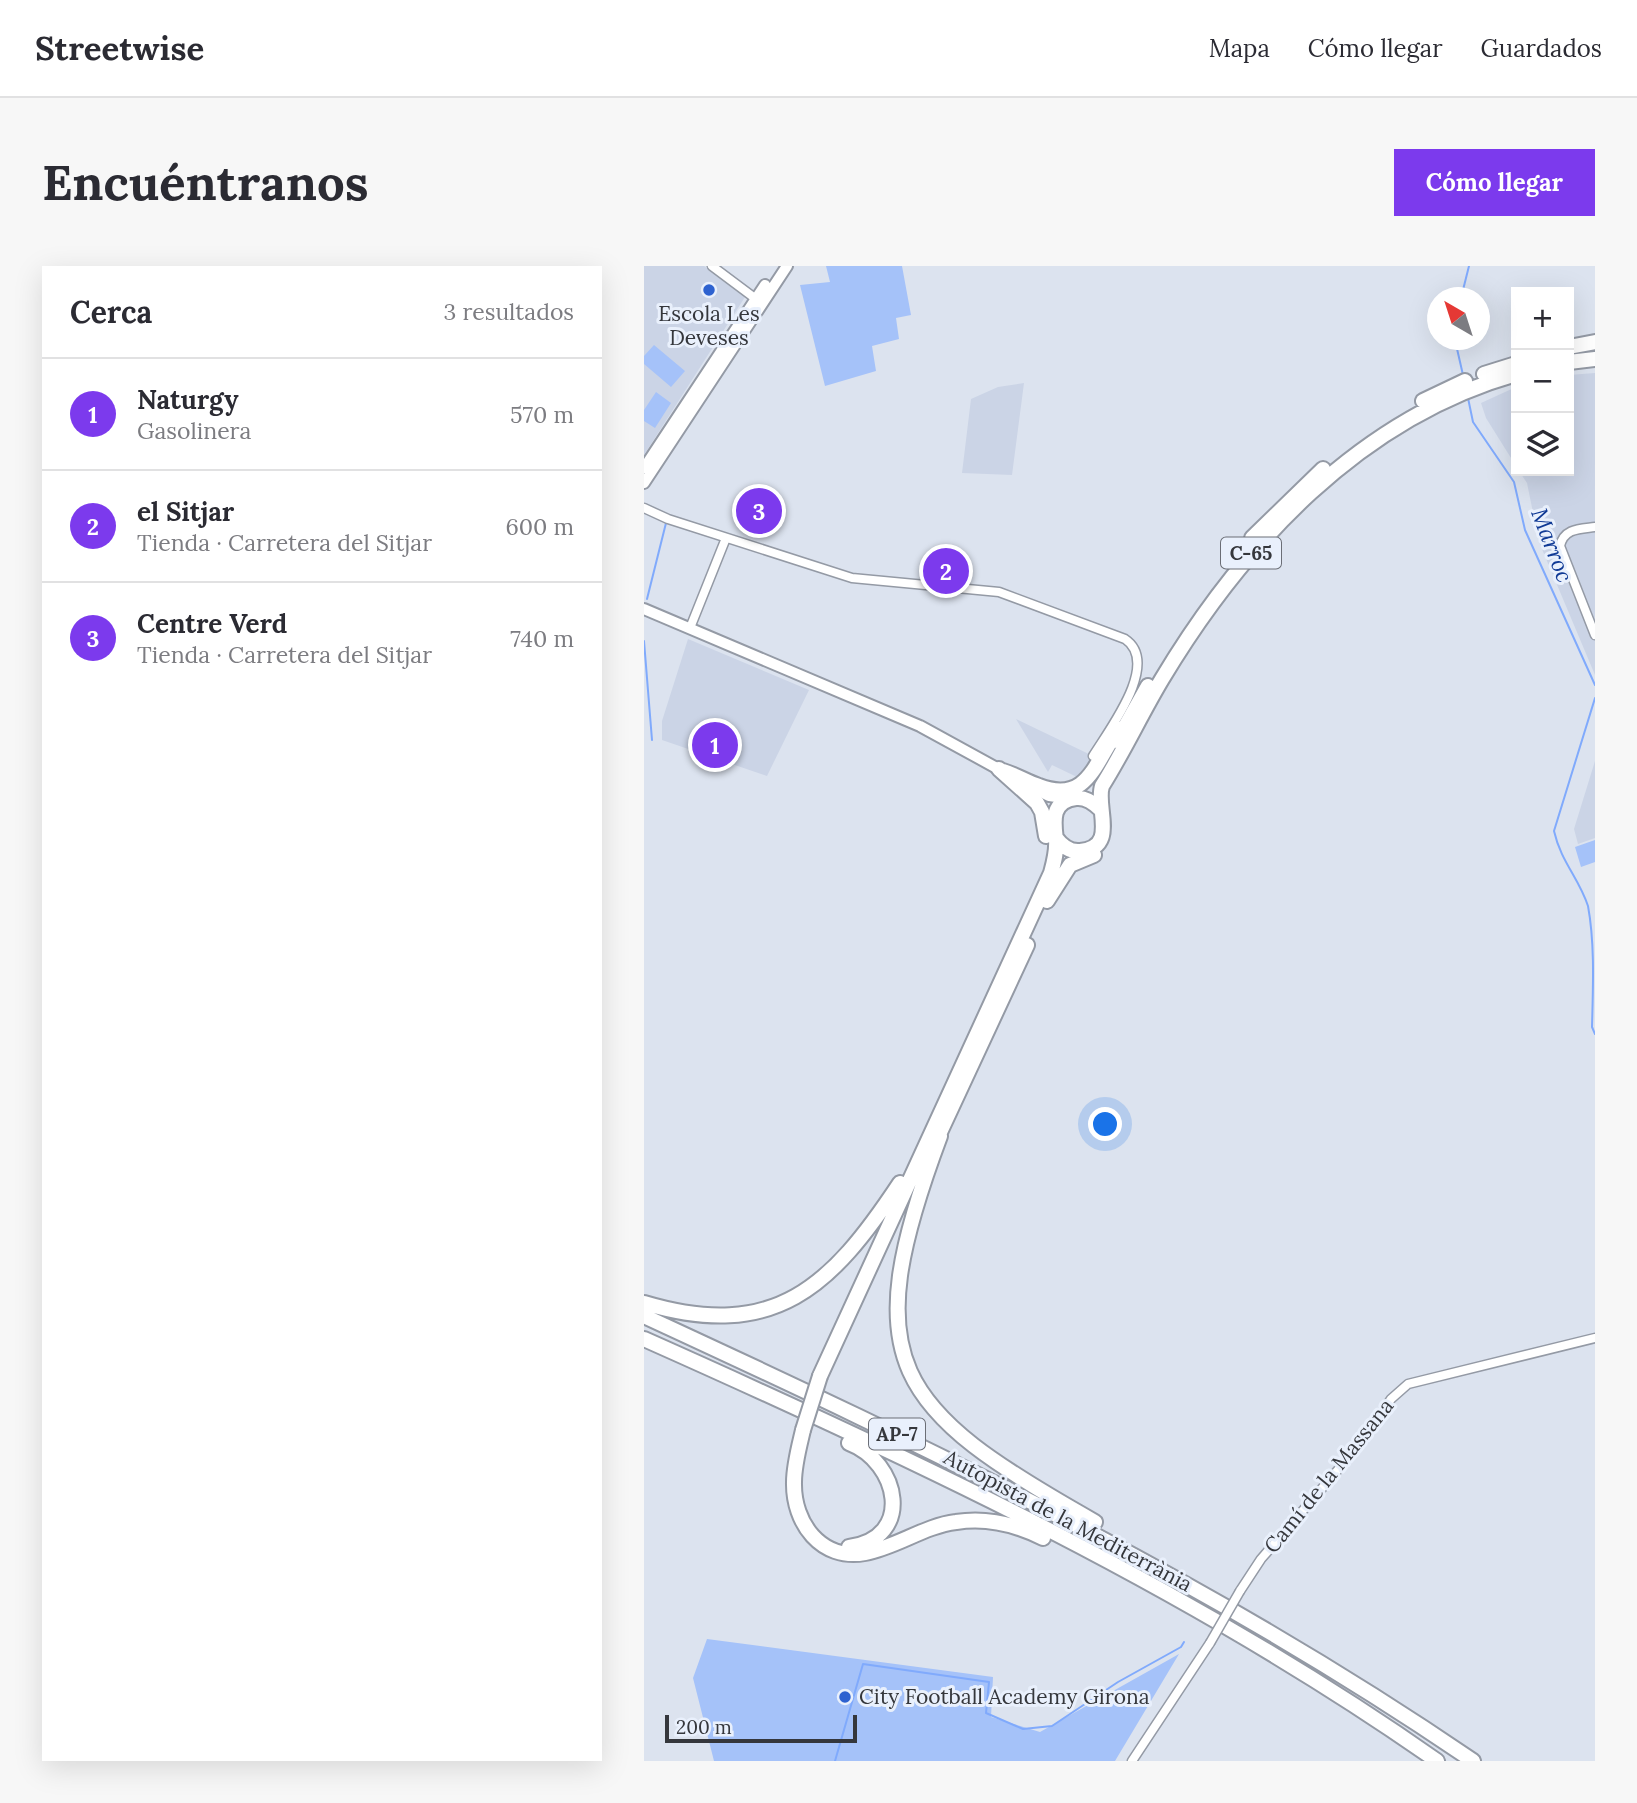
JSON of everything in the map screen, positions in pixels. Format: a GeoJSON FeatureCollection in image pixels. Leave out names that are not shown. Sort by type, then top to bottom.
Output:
{"type":"FeatureCollection","features":[{"type":"Feature","properties":{"kind":"highway"},"geometry":{"type":"LineString","coordinates":[[1574,345],[1595,342]]}},
{"type":"Feature","properties":{"kind":"highway"},"geometry":{"type":"LineString","coordinates":[[1574,351],[1595,349]]}},
{"type":"Feature","properties":{"kind":"highway"},"geometry":{"type":"LineString","coordinates":[[1574,361],[1595,359]]}},
{"type":"Feature","properties":{"kind":"highway","name":"C-65"},"geometry":{"type":"LineString","coordinates":[[1053,819],[1059,807],[1075,799],[1094,784],[1135,709],[1206,597],[1274,514],[1352,445],[1405,410],[1511,368]]}},
{"type":"Feature","properties":{"kind":"highway","name":"C-65"},"geometry":{"type":"LineString","coordinates":[[1075,851],[1092,848],[1101,838],[1105,821],[1100,809],[1102,786],[1190,636],[1254,549],[1311,492],[1359,452],[1448,394]]}},
{"type":"Feature","properties":{"kind":"highway","name":"C-65"},"geometry":{"type":"LineString","coordinates":[[999,769],[1049,790],[1072,790],[1087,779],[1113,737],[1135,709]]}},
{"type":"Feature","properties":{"kind":"highway","name":"C-65"},"geometry":{"type":"LineString","coordinates":[[1047,901],[1070,865],[1098,853],[1110,838],[1112,822],[1105,790],[1115,766]]}},
{"type":"Feature","properties":{"kind":"highway"},"geometry":{"type":"LineString","coordinates":[[999,769],[1040,808],[1049,849],[1047,862],[1023,920],[1020,937]]}},
{"type":"Feature","properties":{"kind":"highway"},"geometry":{"type":"LineString","coordinates":[[1075,799],[1091,801],[1100,809]]}},
{"type":"Feature","properties":{"kind":"highway"},"geometry":{"type":"LineString","coordinates":[[1053,819],[1056,838],[1051,873],[824,1377],[806,1431],[794,1482],[797,1509],[811,1536],[840,1553],[863,1553],[945,1523],[983,1520],[1004,1523],[1054,1543],[1178,1610],[1210,1620]]}},
{"type":"Feature","properties":{"kind":"highway"},"geometry":{"type":"LineString","coordinates":[[644,1303],[683,1314],[722,1317],[760,1311],[801,1294],[836,1268],[870,1229],[941,1120],[1062,868],[1075,851],[1056,838]]}},
{"type":"Feature","properties":{"kind":"highway"},"geometry":{"type":"LineString","coordinates":[[941,1120],[900,1266],[896,1324],[906,1369],[928,1404],[965,1438],[1048,1495],[1105,1528],[1146,1559]]}},
{"type":"Feature","properties":{"kind":"highway","name":"Autopista de la Mediterrània"},"geometry":{"type":"LineString","coordinates":[[644,1316],[964,1466],[1146,1559],[1298,1648],[1473,1761]]}},
{"type":"Feature","properties":{"kind":"highway","name":"Autopista de la Mediterrània"},"geometry":{"type":"LineString","coordinates":[[644,1339],[1027,1520],[1210,1620],[1437,1761]]}},
{"type":"Feature","properties":{"kind":"highway"},"geometry":{"type":"LineString","coordinates":[[693,1361],[741,1392],[859,1446],[877,1463],[890,1484],[894,1506],[888,1524],[867,1542],[848,1547],[829,1541],[807,1517],[801,1482],[806,1431]]}},
{"type":"Feature","properties":{"kind":"main road"},"geometry":{"type":"LineString","coordinates":[[644,484],[779,266]]}},
{"type":"Feature","properties":{"kind":"main road"},"geometry":{"type":"LineString","coordinates":[[644,468],[758,301],[787,266]]}},
{"type":"Feature","properties":{"kind":"main road"},"geometry":{"type":"LineString","coordinates":[[646,608],[936,733],[1049,796],[1075,799]]}},
{"type":"Feature","properties":{"kind":"main road"},"geometry":{"type":"LineString","coordinates":[[999,769],[1039,798],[1053,819]]}},
{"type":"Feature","properties":{"kind":"street"},"geometry":{"type":"LineString","coordinates":[[712,266],[758,301]]}},
{"type":"Feature","properties":{"kind":"street"},"geometry":{"type":"LineString","coordinates":[[644,508],[668,519],[852,578],[999,592],[1125,639],[1135,646],[1138,653],[1137,676],[1093,756]]}},
{"type":"Feature","properties":{"kind":"street"},"geometry":{"type":"LineString","coordinates":[[1595,527],[1564,535],[1560,545],[1595,633]]}},
{"type":"Feature","properties":{"kind":"street"},"geometry":{"type":"LineString","coordinates":[[690,628],[726,538]]}},
{"type":"Feature","properties":{"kind":"street","name":"Camí de la Massana"},"geometry":{"type":"LineString","coordinates":[[1132,1761],[1210,1643],[1261,1559],[1362,1442],[1391,1399],[1408,1384],[1595,1338]]}},
{"type":"Feature","properties":{"kind":"shaded area"},"geometry":{"type":"Polygon","coordinates":[[[644,266],[704,266],[745,297],[644,455],[644,266]]]}},
{"type":"Feature","properties":{"kind":"shaded area"},"geometry":{"type":"Polygon","coordinates":[[[826,266],[902,266],[911,315],[896,318],[899,339],[872,346],[876,371],[825,386],[800,285],[830,282],[826,266]]]}},
{"type":"Feature","properties":{"kind":"shaded area"},"geometry":{"type":"Polygon","coordinates":[[[654,345],[685,371],[671,387],[644,364],[644,356],[654,345]]]}},
{"type":"Feature","properties":{"kind":"shaded area"},"geometry":{"type":"Polygon","coordinates":[[[1595,373],[1595,675],[1539,542],[1527,483],[1522,476],[1574,476],[1574,375],[1595,373]]]}},
{"type":"Feature","properties":{"kind":"shaded area"},"geometry":{"type":"Polygon","coordinates":[[[1024,383],[1012,475],[962,473],[971,399],[998,387],[1024,383]]]}},
{"type":"Feature","properties":{"kind":"shaded area"},"geometry":{"type":"Polygon","coordinates":[[[1511,389],[1511,458],[1486,418],[1481,403],[1511,389]]]}},
{"type":"Feature","properties":{"kind":"shaded area"},"geometry":{"type":"Polygon","coordinates":[[[656,392],[671,403],[655,428],[644,421],[644,410],[656,392]]]}},
{"type":"Feature","properties":{"kind":"shaded area"},"geometry":{"type":"Polygon","coordinates":[[[688,639],[809,690],[767,776],[662,740],[662,721],[688,639]]]}},
{"type":"Feature","properties":{"kind":"shaded area"},"geometry":{"type":"Polygon","coordinates":[[[1016,719],[1093,756],[1085,773],[1077,777],[1052,765],[1048,772],[1016,719]]]}},
{"type":"Feature","properties":{"kind":"shaded area"},"geometry":{"type":"Polygon","coordinates":[[[1595,761],[1595,838],[1578,844],[1574,829],[1595,761]]]}},
{"type":"Feature","properties":{"kind":"shaded area"},"geometry":{"type":"Polygon","coordinates":[[[1595,840],[1595,862],[1581,867],[1575,847],[1595,840]]]}},
{"type":"Feature","properties":{"kind":"shaded area","name":"City Football Academy Girona"},"geometry":{"type":"Polygon","coordinates":[[[707,1639],[993,1677],[991,1717],[1040,1732],[1179,1654],[1115,1761],[714,1761],[693,1678],[707,1639]]]}},
{"type":"Feature","properties":{"kind":"waterway","name":"Marroc"},"geometry":{"type":"LineString","coordinates":[[1464,287],[1469,266]]}},
{"type":"Feature","properties":{"kind":"waterway","name":"Marroc"},"geometry":{"type":"LineString","coordinates":[[1457,350],[1463,375]]}},
{"type":"Feature","properties":{"kind":"waterway","name":"Marroc"},"geometry":{"type":"LineString","coordinates":[[1468,398],[1473,422],[1514,482],[1525,530],[1595,685]]}},
{"type":"Feature","properties":{"kind":"waterway"},"geometry":{"type":"LineString","coordinates":[[647,599],[666,523]]}},
{"type":"Feature","properties":{"kind":"waterway"},"geometry":{"type":"LineString","coordinates":[[644,641],[652,740]]}},
{"type":"Feature","properties":{"kind":"waterway"},"geometry":{"type":"LineString","coordinates":[[1595,698],[1554,831],[1561,852],[1588,906],[1593,950],[1592,1027],[1595,1034]]}},
{"type":"Feature","properties":{"kind":"waterway"},"geometry":{"type":"LineString","coordinates":[[835,1761],[863,1664],[989,1682],[986,1713],[1023,1729],[1052,1726],[1118,1682],[1181,1647],[1184,1642]]}},
{"type":"Feature","properties":{"kind":"place","name":"Escola Les Deveses"},"geometry":{"type":"Point","coordinates":[709,290]}},
{"type":"Feature","properties":{"kind":"place","name":"Centre Verd"},"geometry":{"type":"Point","coordinates":[759,511]}},
{"type":"Feature","properties":{"kind":"place","name":"el Sitjar"},"geometry":{"type":"Point","coordinates":[946,571]}},
{"type":"Feature","properties":{"kind":"place","name":"Naturgy"},"geometry":{"type":"Point","coordinates":[715,745]}},
{"type":"Feature","properties":{"kind":"place","name":"City Football Academy Girona"},"geometry":{"type":"Point","coordinates":[845,1697]}}]}
